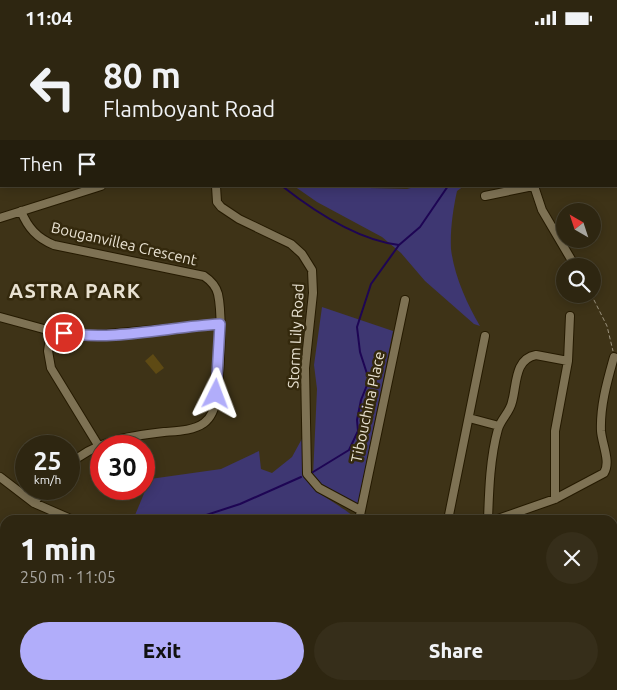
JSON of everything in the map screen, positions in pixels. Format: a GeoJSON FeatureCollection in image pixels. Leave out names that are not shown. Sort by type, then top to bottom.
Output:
{"type":"FeatureCollection","features":[{"type":"Feature","properties":{"kind":"street"},"geometry":{"type":"LineString","coordinates":[[0,218],[98,187]]}},
{"type":"Feature","properties":{"kind":"street","name":"Storm Lily Road"},"geometry":{"type":"LineString","coordinates":[[216,187],[217,202],[221,207],[238,219],[291,244],[302,254],[312,269],[313,293],[305,355],[307,475],[319,488],[360,510]]}},
{"type":"Feature","properties":{"kind":"street"},"geometry":{"type":"LineString","coordinates":[[485,196],[529,187]]}},
{"type":"Feature","properties":{"kind":"street"},"geometry":{"type":"LineString","coordinates":[[534,187],[542,210],[570,258]]}},
{"type":"Feature","properties":{"kind":"street","name":"Bouganvillea Crescent"},"geometry":{"type":"LineString","coordinates":[[21,211],[35,235],[54,245],[204,277],[217,289],[220,324],[216,400],[208,419],[200,425],[183,430],[146,435]]}},
{"type":"Feature","properties":{"kind":"street","name":"Tibouchina Place"},"geometry":{"type":"LineString","coordinates":[[360,515],[405,300]]}},
{"type":"Feature","properties":{"kind":"street"},"geometry":{"type":"LineString","coordinates":[[555,499],[555,431],[568,361],[570,316]]}},
{"type":"Feature","properties":{"kind":"street"},"geometry":{"type":"LineString","coordinates":[[0,317],[51,331],[93,336],[220,324]]}},
{"type":"Feature","properties":{"kind":"street"},"geometry":{"type":"LineString","coordinates":[[51,331],[48,351],[51,368],[92,435]]}},
{"type":"Feature","properties":{"kind":"street"},"geometry":{"type":"LineString","coordinates":[[449,515],[485,337]]}},
{"type":"Feature","properties":{"kind":"street"},"geometry":{"type":"LineString","coordinates":[[488,515],[490,480],[498,426],[511,405],[515,380],[524,361],[536,355],[568,361]]}},
{"type":"Feature","properties":{"kind":"street"},"geometry":{"type":"LineString","coordinates":[[509,515],[555,499],[598,478],[606,470],[602,421],[604,393],[614,357]]}},
{"type":"Feature","properties":{"kind":"street"},"geometry":{"type":"LineString","coordinates":[[469,418],[498,426]]}},
{"type":"Feature","properties":{"kind":"street"},"geometry":{"type":"LineString","coordinates":[[0,477],[34,503],[62,515]]}},
{"type":"Feature","properties":{"kind":"path"},"geometry":{"type":"LineString","coordinates":[[595,303],[610,335],[614,357]]}},
{"type":"Feature","properties":{"kind":"shaded area"},"geometry":{"type":"Polygon","coordinates":[[[295,187],[407,189],[414,187],[463,187],[457,191],[451,227],[451,249],[462,289],[480,326],[474,324],[425,281],[401,253],[382,237],[317,202],[295,187]]]}},
{"type":"Feature","properties":{"kind":"shaded area"},"geometry":{"type":"Polygon","coordinates":[[[322,307],[393,331],[358,504],[321,484],[313,476],[317,389],[314,365],[322,307]]]}},
{"type":"Feature","properties":{"kind":"shaded area"},"geometry":{"type":"Polygon","coordinates":[[[304,435],[305,470],[312,487],[352,515],[135,515],[141,500],[155,500],[155,478],[221,469],[259,451],[261,469],[272,473],[292,457],[304,435]]]}},
{"type":"Feature","properties":{"kind":"building"},"geometry":{"type":"Polygon","coordinates":[[[153,354],[164,368],[156,374],[145,361],[153,354]]]}},
{"type":"Feature","properties":{"kind":"waterway"},"geometry":{"type":"LineString","coordinates":[[283,187],[322,215],[352,231],[383,242],[399,245]]}},
{"type":"Feature","properties":{"kind":"waterway"},"geometry":{"type":"LineString","coordinates":[[313,472],[349,450],[358,431],[357,420],[361,400],[369,380],[360,352],[357,327],[371,284],[399,245],[420,227],[447,187]]}},
{"type":"Feature","properties":{"kind":"waterway"},"geometry":{"type":"LineString","coordinates":[[206,515],[240,504],[301,477]]}},
{"type":"Feature","properties":{"kind":"district","name":"ASTRA PARK"},"geometry":{"type":"Point","coordinates":[75,291]}},
{"type":"Feature","properties":{"kind":"route"},"geometry":{"type":"LineString","coordinates":[[64,333],[84,336],[112,335],[220,324],[216,394]]}}]}
